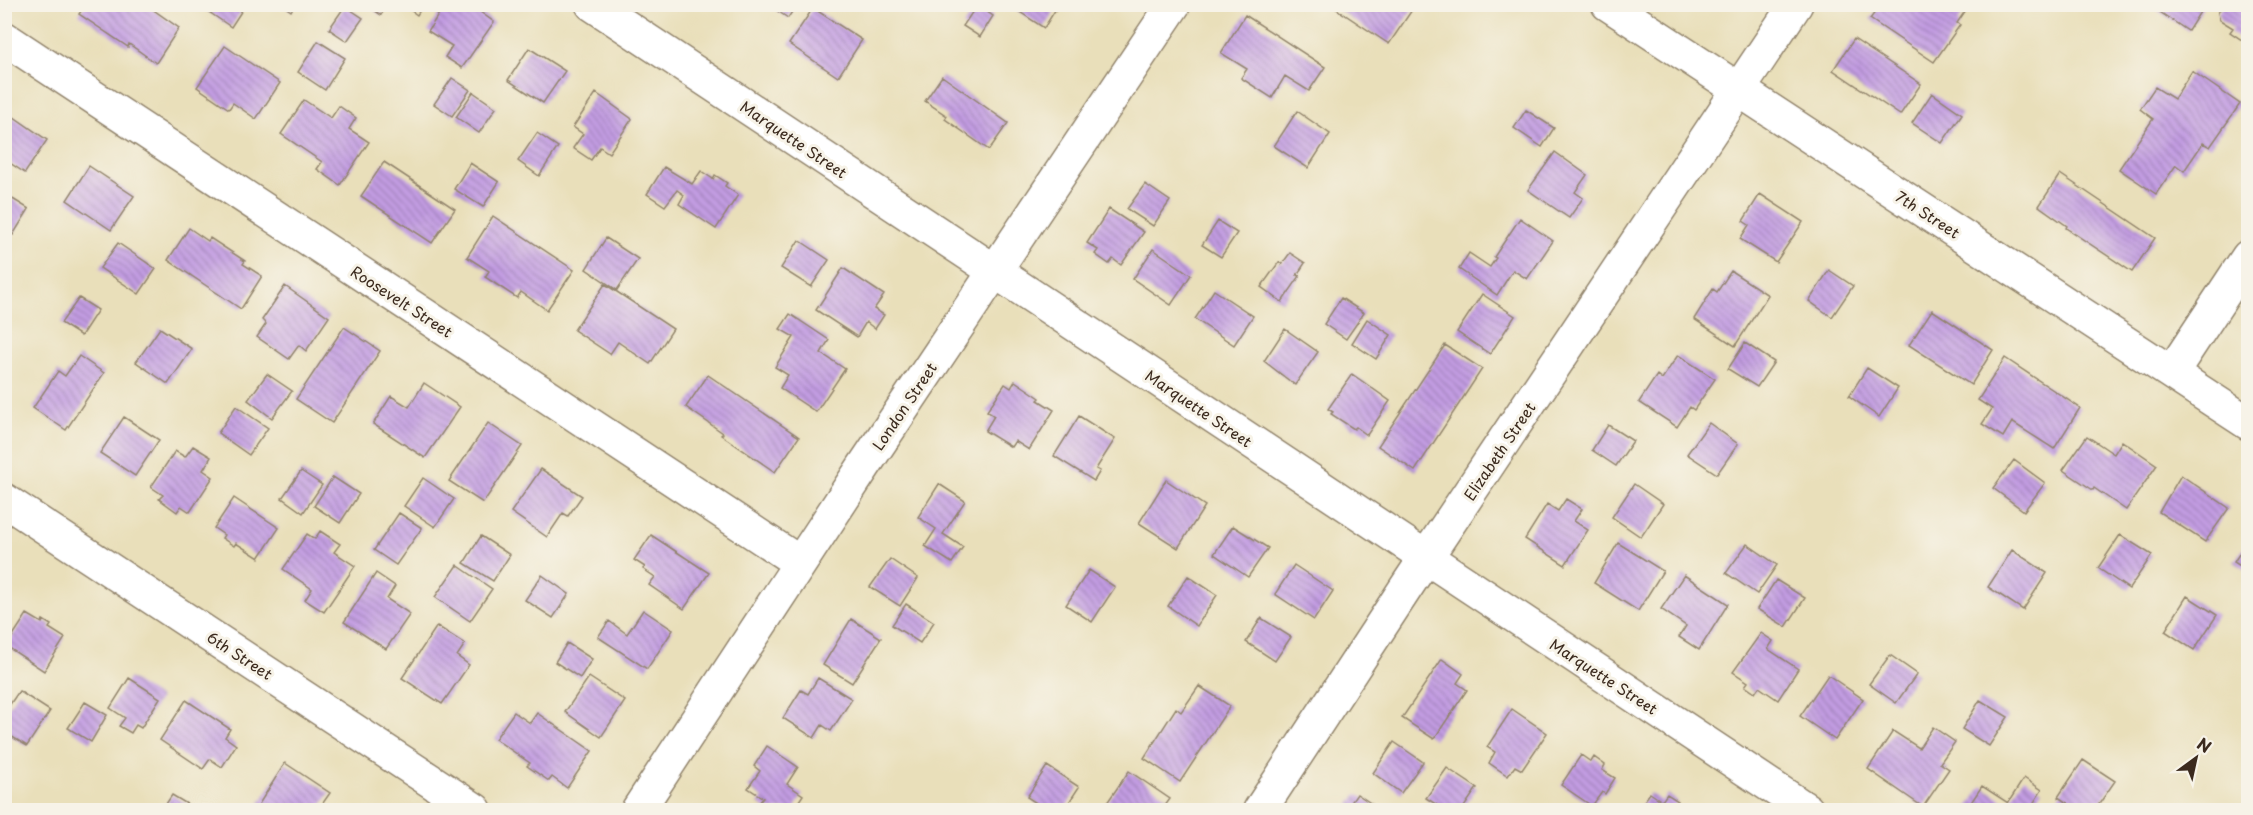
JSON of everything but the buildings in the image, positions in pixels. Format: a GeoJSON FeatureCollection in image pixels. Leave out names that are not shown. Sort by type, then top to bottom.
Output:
{"type":"FeatureCollection","features":[{"type":"Feature","properties":{"kind":"street","name":"Marquette Street"},"geometry":{"type":"LineString","coordinates":[[592,4],[1426,559],[1808,810]]}},
{"type":"Feature","properties":{"kind":"street","name":"London Street"},"geometry":{"type":"LineString","coordinates":[[638,810],[800,563],[1174,4]]}},
{"type":"Feature","properties":{"kind":"street","name":"7th Street"},"geometry":{"type":"LineString","coordinates":[[1608,4],[1739,92],[2248,423]]}},
{"type":"Feature","properties":{"kind":"street","name":"Elizabeth Street"},"geometry":{"type":"LineString","coordinates":[[1260,810],[1796,4]]}},
{"type":"Feature","properties":{"kind":"street","name":"Roosevelt Street"},"geometry":{"type":"LineString","coordinates":[[4,38],[800,563]]}},
{"type":"Feature","properties":{"kind":"street"},"geometry":{"type":"LineString","coordinates":[[2172,372],[2248,257]]}},
{"type":"Feature","properties":{"kind":"street","name":"6th Street"},"geometry":{"type":"LineString","coordinates":[[4,500],[475,810]]}}]}
